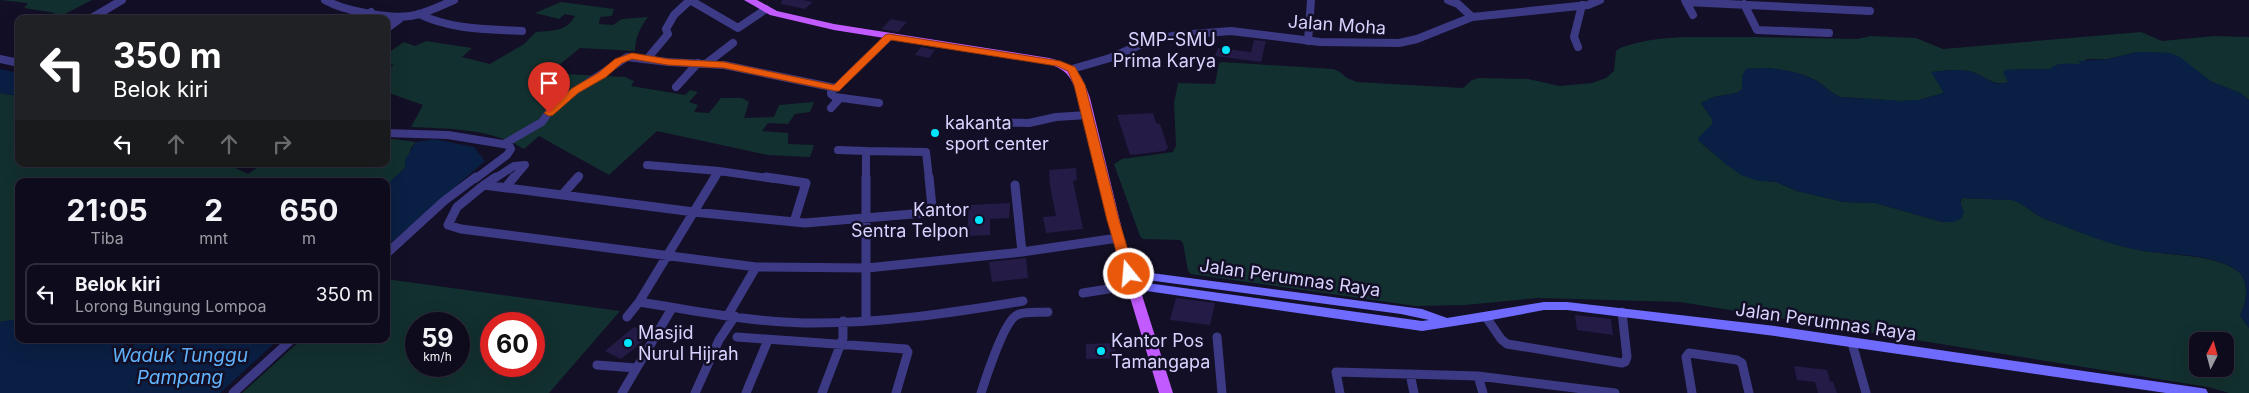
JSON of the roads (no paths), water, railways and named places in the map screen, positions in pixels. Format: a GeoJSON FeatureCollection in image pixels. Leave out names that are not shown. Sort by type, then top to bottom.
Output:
{"type":"FeatureCollection","features":[{"type":"Feature","properties":{"kind":"main road"},"geometry":{"type":"LineString","coordinates":[[749,0],[766,9],[794,18],[889,37],[1049,61],[1072,69],[1088,115],[1118,238],[1166,393]]}},
{"type":"Feature","properties":{"kind":"street"},"geometry":{"type":"LineString","coordinates":[[97,15],[122,0]]}},
{"type":"Feature","properties":{"kind":"street"},"geometry":{"type":"LineString","coordinates":[[325,0],[329,3],[390,15]]}},
{"type":"Feature","properties":{"kind":"street"},"geometry":{"type":"LineString","coordinates":[[390,15],[402,17],[419,14],[454,0]]}},
{"type":"Feature","properties":{"kind":"street"},"geometry":{"type":"LineString","coordinates":[[647,59],[668,34],[666,27],[674,15],[691,0],[738,28],[766,9]]}},
{"type":"Feature","properties":{"kind":"street"},"geometry":{"type":"LineString","coordinates":[[1308,41],[1311,0]]}},
{"type":"Feature","properties":{"kind":"street"},"geometry":{"type":"LineString","coordinates":[[1448,0],[1458,2],[1472,18]]}},
{"type":"Feature","properties":{"kind":"street","name":"Jalan Moha"},"geometry":{"type":"LineString","coordinates":[[1072,69],[1110,58],[1151,40],[1193,33],[1240,31],[1308,41],[1399,43],[1417,39],[1472,18],[1582,6],[1594,4],[1600,0]]}},
{"type":"Feature","properties":{"kind":"street"},"geometry":{"type":"LineString","coordinates":[[1685,1],[1870,11]]}},
{"type":"Feature","properties":{"kind":"street"},"geometry":{"type":"LineString","coordinates":[[1685,1],[1693,15]]}},
{"type":"Feature","properties":{"kind":"street"},"geometry":{"type":"LineString","coordinates":[[1744,4],[1757,30],[1829,34]]}},
{"type":"Feature","properties":{"kind":"street"},"geometry":{"type":"LineString","coordinates":[[1578,48],[1574,38],[1582,6]]}},
{"type":"Feature","properties":{"kind":"street"},"geometry":{"type":"LineString","coordinates":[[366,15],[371,12]]}},
{"type":"Feature","properties":{"kind":"street"},"geometry":{"type":"LineString","coordinates":[[419,14],[439,22],[463,26],[522,31]]}},
{"type":"Feature","properties":{"kind":"street"},"geometry":{"type":"LineString","coordinates":[[390,26],[402,17]]}},
{"type":"Feature","properties":{"kind":"street"},"geometry":{"type":"LineString","coordinates":[[504,144],[542,122],[549,112],[566,97],[602,75],[619,61],[632,56],[741,68],[838,88],[889,37]]}},
{"type":"Feature","properties":{"kind":"street"},"geometry":{"type":"LineString","coordinates":[[707,63],[733,43]]}},
{"type":"Feature","properties":{"kind":"street"},"geometry":{"type":"LineString","coordinates":[[0,59],[15,62]]}},
{"type":"Feature","properties":{"kind":"street"},"geometry":{"type":"LineString","coordinates":[[676,87],[698,63]]}},
{"type":"Feature","properties":{"kind":"street"},"geometry":{"type":"LineString","coordinates":[[831,88],[832,95],[840,98],[879,103]]}},
{"type":"Feature","properties":{"kind":"street"},"geometry":{"type":"LineString","coordinates":[[831,108],[840,98]]}},
{"type":"Feature","properties":{"kind":"street"},"geometry":{"type":"LineString","coordinates":[[953,122],[1030,123],[1056,117],[1088,115]]}},
{"type":"Feature","properties":{"kind":"street"},"geometry":{"type":"LineString","coordinates":[[390,133],[444,134],[504,144],[510,147],[507,155],[444,201],[390,250]]}},
{"type":"Feature","properties":{"kind":"street"},"geometry":{"type":"LineString","coordinates":[[484,185],[694,212],[794,222],[818,223],[925,214],[930,211],[932,207],[926,152],[838,150]]}},
{"type":"Feature","properties":{"kind":"street"},"geometry":{"type":"LineString","coordinates":[[866,151],[866,319]]}},
{"type":"Feature","properties":{"kind":"street"},"geometry":{"type":"LineString","coordinates":[[647,164],[806,183],[794,222]]}},
{"type":"Feature","properties":{"kind":"street"},"geometry":{"type":"LineString","coordinates":[[506,187],[525,165],[514,166],[484,185],[460,205],[450,218],[448,225],[461,229],[756,267],[867,268],[1022,252],[1118,238]]}},
{"type":"Feature","properties":{"kind":"street"},"geometry":{"type":"LineString","coordinates":[[628,317],[719,172]]}},
{"type":"Feature","properties":{"kind":"street"},"geometry":{"type":"LineString","coordinates":[[562,195],[579,176]]}},
{"type":"Feature","properties":{"kind":"street"},"geometry":{"type":"LineString","coordinates":[[1015,185],[1022,252]]}},
{"type":"Feature","properties":{"kind":"street"},"geometry":{"type":"LineString","coordinates":[[695,393],[756,267]]}},
{"type":"Feature","properties":{"kind":"street"},"geometry":{"type":"LineString","coordinates":[[1083,293],[1131,279]]}},
{"type":"Feature","properties":{"kind":"street","name":"Jalan Perumnas Raya"},"geometry":{"type":"LineString","coordinates":[[1131,279],[1422,326],[1486,318],[1544,306],[1566,306],[1775,331],[2200,393]]}},
{"type":"Feature","properties":{"kind":"street"},"geometry":{"type":"LineString","coordinates":[[637,305],[668,314],[731,320],[843,324],[866,319],[952,313],[1023,301]]}},
{"type":"Feature","properties":{"kind":"street"},"geometry":{"type":"LineString","coordinates":[[981,393],[1000,342],[1013,317],[1019,314],[1048,312]]}},
{"type":"Feature","properties":{"kind":"street"},"geometry":{"type":"LineString","coordinates":[[1486,318],[1507,344],[1622,363],[1625,362],[1627,357],[1622,312]]}},
{"type":"Feature","properties":{"kind":"street"},"geometry":{"type":"LineString","coordinates":[[622,393],[668,314]]}},
{"type":"Feature","properties":{"kind":"street"},"geometry":{"type":"LineString","coordinates":[[822,393],[842,342],[843,324]]}},
{"type":"Feature","properties":{"kind":"street"},"geometry":{"type":"LineString","coordinates":[[737,337],[768,340],[842,342],[908,350],[896,393]]}},
{"type":"Feature","properties":{"kind":"street"},"geometry":{"type":"LineString","coordinates":[[1217,337],[1222,393]]}},
{"type":"Feature","properties":{"kind":"street"},"geometry":{"type":"LineString","coordinates":[[746,393],[768,340]]}},
{"type":"Feature","properties":{"kind":"street"},"geometry":{"type":"LineString","coordinates":[[234,393],[288,343]]}},
{"type":"Feature","properties":{"kind":"street"},"geometry":{"type":"LineString","coordinates":[[1852,343],[1866,393]]}},
{"type":"Feature","properties":{"kind":"street"},"geometry":{"type":"LineString","coordinates":[[1692,393],[1686,357],[1689,353],[1737,360],[1742,363],[1749,393]]}},
{"type":"Feature","properties":{"kind":"street"},"geometry":{"type":"LineString","coordinates":[[598,365],[636,368]]}},
{"type":"Feature","properties":{"kind":"street"},"geometry":{"type":"LineString","coordinates":[[1340,393],[1336,372],[1478,376],[1547,388],[1616,393]]}},
{"type":"Feature","properties":{"kind":"street"},"geometry":{"type":"LineString","coordinates":[[1410,374],[1414,393]]}},
{"type":"Feature","properties":{"kind":"street"},"geometry":{"type":"LineString","coordinates":[[1478,376],[1482,393]]}},
{"type":"Feature","properties":{"kind":"water"},"geometry":{"type":"Polygon","coordinates":[[[2137,52],[2170,53],[2180,57],[2212,82],[2240,93],[2249,100],[2249,328],[2240,315],[2246,294],[2243,277],[2230,266],[2219,261],[2150,252],[2115,244],[2043,218],[2022,204],[2012,200],[1962,198],[1960,201],[1964,212],[1961,219],[1953,222],[1942,222],[1876,203],[1844,202],[1797,191],[1776,182],[1755,180],[1741,175],[1698,140],[1712,124],[1712,119],[1701,103],[1714,97],[1737,93],[1742,89],[1742,77],[1746,69],[1764,68],[1798,73],[1815,80],[1841,97],[1902,101],[1919,100],[1944,93],[1931,72],[1962,70],[1977,74],[1998,84],[2008,82],[2003,72],[2005,70],[2050,69],[2060,64],[2081,64],[2078,61],[2108,59],[2137,52]]]}},
{"type":"Feature","properties":{"kind":"water"},"geometry":{"type":"Polygon","coordinates":[[[0,69],[15,72],[15,95],[0,93],[0,69]]]}},
{"type":"Feature","properties":{"kind":"water"},"geometry":{"type":"Polygon","coordinates":[[[434,139],[474,147],[485,161],[390,244],[390,182],[405,168],[405,160],[416,142],[434,139]]]}},
{"type":"Feature","properties":{"kind":"water","name":"Waduk Tunggu Pampang"},"geometry":{"type":"Polygon","coordinates":[[[15,320],[15,343],[120,343],[131,347],[136,343],[275,343],[220,393],[0,393],[0,322],[15,320]]]}},
{"type":"Feature","properties":{"kind":"place","name":"SMP-SMU Prima Karya"},"geometry":{"type":"Point","coordinates":[1226,50]}},
{"type":"Feature","properties":{"kind":"place","name":"kakanta sport center"},"geometry":{"type":"Point","coordinates":[935,133]}},
{"type":"Feature","properties":{"kind":"place","name":"Kantor Sentra Telpon"},"geometry":{"type":"Point","coordinates":[979,220]}},
{"type":"Feature","properties":{"kind":"place","name":"Masjid Nurul Hijrah"},"geometry":{"type":"Point","coordinates":[628,343]}},
{"type":"Feature","properties":{"kind":"place","name":"Kantor Pos Tamangapa"},"geometry":{"type":"Point","coordinates":[1101,351]}}]}
